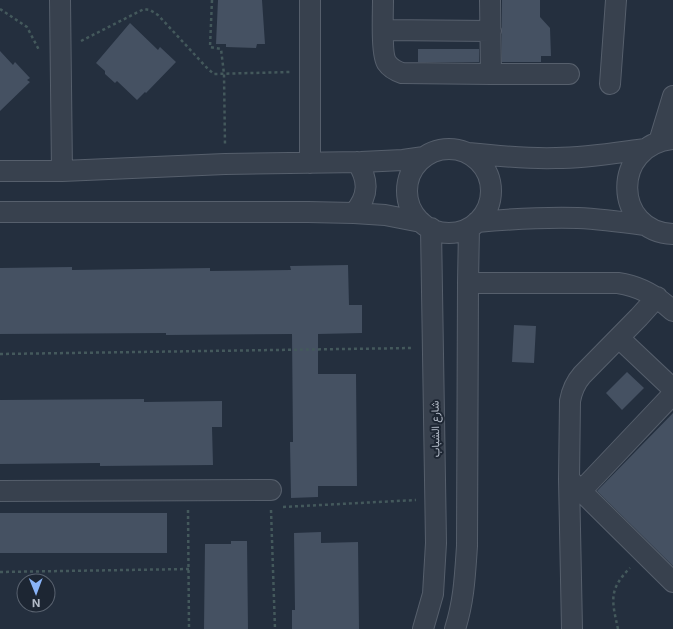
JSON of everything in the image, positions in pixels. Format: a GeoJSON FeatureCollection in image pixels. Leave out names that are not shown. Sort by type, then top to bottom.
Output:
{"type":"FeatureCollection","features":[{"type":"Feature","properties":{"kind":"street"},"geometry":{"type":"LineString","coordinates":[[60,0],[51,53],[62,171]]}},
{"type":"Feature","properties":{"kind":"street"},"geometry":{"type":"LineString","coordinates":[[310,0],[310,163]]}},
{"type":"Feature","properties":{"kind":"street"},"geometry":{"type":"LineString","coordinates":[[383,0],[384,52],[386,62],[393,70],[402,73],[569,74]]}},
{"type":"Feature","properties":{"kind":"street"},"geometry":{"type":"LineString","coordinates":[[490,0],[491,74]]}},
{"type":"Feature","properties":{"kind":"street"},"geometry":{"type":"LineString","coordinates":[[610,84],[616,0]]}},
{"type":"Feature","properties":{"kind":"street"},"geometry":{"type":"LineString","coordinates":[[383,30],[491,31]]}},
{"type":"Feature","properties":{"kind":"street"},"geometry":{"type":"LineString","coordinates":[[673,96],[659,144],[636,158],[630,169],[627,181],[627,194],[630,205],[636,216],[645,225],[655,231],[673,234]]}},
{"type":"Feature","properties":{"kind":"street"},"geometry":{"type":"LineString","coordinates":[[426,225],[414,214],[410,205],[407,194],[408,184],[410,174],[416,165],[424,157],[434,151],[456,149],[468,152],[512,157],[556,158],[601,155],[659,144]]}},
{"type":"Feature","properties":{"kind":"street"},"geometry":{"type":"LineString","coordinates":[[0,212],[354,213],[385,215],[426,225],[440,232],[460,232],[473,225],[486,212],[491,199],[491,185],[487,172],[479,161],[468,152]]}},
{"type":"Feature","properties":{"kind":"street"},"geometry":{"type":"LineString","coordinates":[[0,171],[62,171],[225,164],[357,162],[424,157]]}},
{"type":"Feature","properties":{"kind":"street"},"geometry":{"type":"LineString","coordinates":[[354,213],[360,206],[366,188],[364,174],[357,162]]}},
{"type":"Feature","properties":{"kind":"street"},"geometry":{"type":"LineString","coordinates":[[473,225],[531,218],[578,218],[645,225]]}},
{"type":"Feature","properties":{"kind":"street","name":"شارع الشباب"},"geometry":{"type":"LineString","coordinates":[[423,629],[432,594],[436,543],[433,348],[426,225]]}},
{"type":"Feature","properties":{"kind":"street"},"geometry":{"type":"LineString","coordinates":[[455,629],[465,582],[467,546],[468,283],[473,225]]}},
{"type":"Feature","properties":{"kind":"street"},"geometry":{"type":"LineString","coordinates":[[468,283],[618,282],[639,287],[657,298],[673,311]]}},
{"type":"Feature","properties":{"kind":"street"},"geometry":{"type":"LineString","coordinates":[[572,629],[575,485],[570,401],[571,391],[575,383],[657,298]]}},
{"type":"Feature","properties":{"kind":"street"},"geometry":{"type":"LineString","coordinates":[[619,338],[673,389]]}},
{"type":"Feature","properties":{"kind":"street"},"geometry":{"type":"LineString","coordinates":[[575,485],[673,394]]}},
{"type":"Feature","properties":{"kind":"street"},"geometry":{"type":"LineString","coordinates":[[575,485],[673,582]]}},
{"type":"Feature","properties":{"kind":"street"},"geometry":{"type":"LineString","coordinates":[[0,491],[188,490],[271,499]]}},
{"type":"Feature","properties":{"kind":"path"},"geometry":{"type":"LineString","coordinates":[[212,0],[210,47],[221,49],[224,74],[225,164]]}},
{"type":"Feature","properties":{"kind":"path"},"geometry":{"type":"LineString","coordinates":[[0,9],[27,27],[51,53],[144,9],[150,10],[158,15],[214,74],[310,72]]}},
{"type":"Feature","properties":{"kind":"path"},"geometry":{"type":"LineString","coordinates":[[0,354],[433,348]]}},
{"type":"Feature","properties":{"kind":"path"},"geometry":{"type":"LineString","coordinates":[[188,490],[189,629]]}},
{"type":"Feature","properties":{"kind":"path"},"geometry":{"type":"LineString","coordinates":[[275,629],[271,499],[436,499]]}},
{"type":"Feature","properties":{"kind":"path"},"geometry":{"type":"LineString","coordinates":[[618,629],[612,602],[613,594],[619,580],[645,554]]}},
{"type":"Feature","properties":{"kind":"path"},"geometry":{"type":"LineString","coordinates":[[0,572],[189,569]]}},
{"type":"Feature","properties":{"kind":"building"},"geometry":{"type":"Polygon","coordinates":[[[218,0],[262,0],[265,44],[257,44],[256,48],[226,47],[226,44],[216,44],[218,0]]]}},
{"type":"Feature","properties":{"kind":"building"},"geometry":{"type":"Polygon","coordinates":[[[502,0],[540,0],[540,17],[550,28],[551,56],[541,56],[541,62],[502,62],[502,0]]]}},
{"type":"Feature","properties":{"kind":"building"},"geometry":{"type":"Polygon","coordinates":[[[130,23],[158,50],[160,47],[176,62],[146,93],[145,92],[137,100],[117,81],[115,83],[105,74],[105,71],[96,63],[130,23]]]}},
{"type":"Feature","properties":{"kind":"building"},"geometry":{"type":"Polygon","coordinates":[[[418,49],[479,49],[479,62],[418,62],[418,49]]]}},
{"type":"Feature","properties":{"kind":"building"},"geometry":{"type":"Polygon","coordinates":[[[0,51],[13,65],[15,62],[30,78],[27,80],[30,82],[0,111],[0,51]]]}},
{"type":"Feature","properties":{"kind":"building"},"geometry":{"type":"Polygon","coordinates":[[[348,265],[349,305],[362,305],[362,333],[318,334],[318,374],[356,374],[357,486],[318,486],[318,497],[291,498],[290,442],[293,442],[292,334],[0,334],[0,268],[72,267],[72,270],[210,268],[210,271],[291,270],[290,266],[348,265]]]}},
{"type":"Feature","properties":{"kind":"building"},"geometry":{"type":"Polygon","coordinates":[[[514,325],[536,326],[534,363],[512,362],[514,325]]]}},
{"type":"Feature","properties":{"kind":"building"},"geometry":{"type":"Polygon","coordinates":[[[627,372],[644,388],[622,410],[606,393],[627,372]]]}},
{"type":"Feature","properties":{"kind":"building"},"geometry":{"type":"Polygon","coordinates":[[[144,399],[144,402],[222,401],[222,427],[212,427],[213,465],[100,466],[100,463],[0,464],[0,400],[144,399]]]}},
{"type":"Feature","properties":{"kind":"building"},"geometry":{"type":"Polygon","coordinates":[[[673,413],[673,566],[597,491],[673,413]]]}},
{"type":"Feature","properties":{"kind":"building"},"geometry":{"type":"Polygon","coordinates":[[[0,513],[167,513],[167,553],[0,553],[0,513]]]}},
{"type":"Feature","properties":{"kind":"building"},"geometry":{"type":"Polygon","coordinates":[[[321,532],[321,543],[358,542],[359,629],[292,629],[292,610],[295,610],[294,533],[321,532]]]}},
{"type":"Feature","properties":{"kind":"building"},"geometry":{"type":"Polygon","coordinates":[[[231,541],[247,541],[248,629],[204,629],[205,544],[231,544],[231,541]]]}}]}
